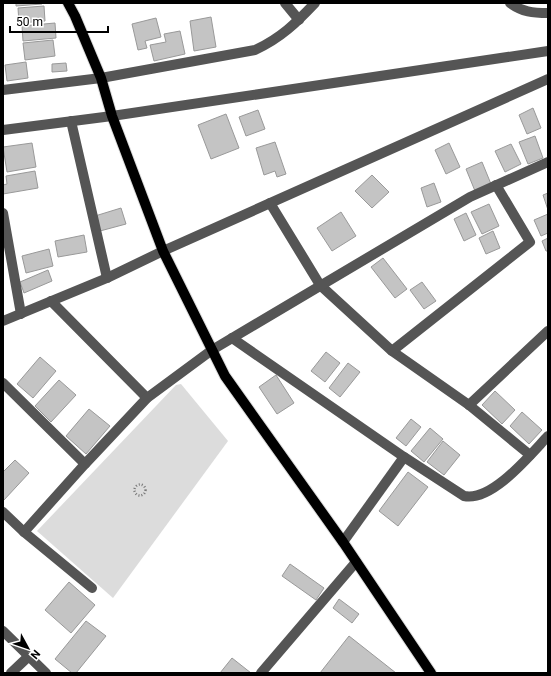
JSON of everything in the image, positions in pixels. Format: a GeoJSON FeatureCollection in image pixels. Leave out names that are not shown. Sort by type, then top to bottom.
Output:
{"type":"FeatureCollection","features":[{"type":"Feature","properties":{"kind":"main road"},"geometry":{"type":"LineString","coordinates":[[68,3],[75,16],[100,78],[112,116],[163,251],[225,376],[343,542],[431,673]]}},
{"type":"Feature","properties":{"kind":"street"},"geometry":{"type":"LineString","coordinates":[[285,3],[299,20]]}},
{"type":"Feature","properties":{"kind":"street"},"geometry":{"type":"LineString","coordinates":[[3,90],[100,78],[255,50],[278,38],[299,20],[315,3]]}},
{"type":"Feature","properties":{"kind":"street"},"geometry":{"type":"LineString","coordinates":[[510,3],[516,8],[529,12],[548,13]]}},
{"type":"Feature","properties":{"kind":"street"},"geometry":{"type":"LineString","coordinates":[[3,130],[112,116],[548,51]]}},
{"type":"Feature","properties":{"kind":"street"},"geometry":{"type":"LineString","coordinates":[[3,321],[107,278],[163,251],[548,80]]}},
{"type":"Feature","properties":{"kind":"street"},"geometry":{"type":"LineString","coordinates":[[71,121],[107,278]]}},
{"type":"Feature","properties":{"kind":"street"},"geometry":{"type":"LineString","coordinates":[[24,532],[147,398],[212,350],[470,197],[548,162]]}},
{"type":"Feature","properties":{"kind":"street"},"geometry":{"type":"LineString","coordinates":[[392,351],[530,242],[496,185]]}},
{"type":"Feature","properties":{"kind":"street"},"geometry":{"type":"LineString","coordinates":[[270,203],[320,285],[392,351],[470,405],[530,455]]}},
{"type":"Feature","properties":{"kind":"street"},"geometry":{"type":"LineString","coordinates":[[3,213],[21,314]]}},
{"type":"Feature","properties":{"kind":"street"},"geometry":{"type":"LineString","coordinates":[[51,301],[147,398]]}},
{"type":"Feature","properties":{"kind":"street"},"geometry":{"type":"LineString","coordinates":[[470,405],[548,331]]}},
{"type":"Feature","properties":{"kind":"street"},"geometry":{"type":"LineString","coordinates":[[232,338],[404,457],[464,496],[471,498],[496,487],[548,436]]}},
{"type":"Feature","properties":{"kind":"street"},"geometry":{"type":"LineString","coordinates":[[3,383],[85,464]]}},
{"type":"Feature","properties":{"kind":"street"},"geometry":{"type":"LineString","coordinates":[[343,542],[404,457]]}},
{"type":"Feature","properties":{"kind":"street"},"geometry":{"type":"LineString","coordinates":[[3,512],[24,532],[92,588]]}},
{"type":"Feature","properties":{"kind":"street"},"geometry":{"type":"LineString","coordinates":[[261,673],[356,562]]}},
{"type":"Feature","properties":{"kind":"street"},"geometry":{"type":"LineString","coordinates":[[3,631],[46,673]]}},
{"type":"Feature","properties":{"kind":"street"},"geometry":{"type":"LineString","coordinates":[[11,673],[29,656]]}},
{"type":"Feature","properties":{"kind":"path"},"geometry":{"type":"LineString","coordinates":[[138,485],[144,486],[146,490],[144,494],[137,496],[134,492],[135,487],[138,485]]}},
{"type":"Feature","properties":{"kind":"shaded area"},"geometry":{"type":"Polygon","coordinates":[[[181,384],[228,441],[113,598],[37,531],[176,385],[181,384]]]}},
{"type":"Feature","properties":{"kind":"building"},"geometry":{"type":"Polygon","coordinates":[[[16,3],[42,3],[42,4],[16,6],[16,3]]]}},
{"type":"Feature","properties":{"kind":"building"},"geometry":{"type":"Polygon","coordinates":[[[44,6],[45,21],[19,23],[18,8],[44,6]]]}},
{"type":"Feature","properties":{"kind":"building"},"geometry":{"type":"Polygon","coordinates":[[[211,17],[216,47],[194,51],[190,21],[211,17]]]}},
{"type":"Feature","properties":{"kind":"building"},"geometry":{"type":"Polygon","coordinates":[[[156,18],[161,37],[145,41],[147,48],[138,50],[132,24],[156,18]]]}},
{"type":"Feature","properties":{"kind":"building"},"geometry":{"type":"Polygon","coordinates":[[[55,23],[56,38],[23,41],[22,26],[55,23]]]}},
{"type":"Feature","properties":{"kind":"building"},"geometry":{"type":"Polygon","coordinates":[[[180,31],[185,54],[154,61],[150,45],[166,42],[164,34],[180,31]]]}},
{"type":"Feature","properties":{"kind":"building"},"geometry":{"type":"Polygon","coordinates":[[[53,40],[55,56],[25,60],[23,43],[53,40]]]}},
{"type":"Feature","properties":{"kind":"building"},"geometry":{"type":"Polygon","coordinates":[[[26,62],[28,78],[7,81],[5,65],[26,62]]]}},
{"type":"Feature","properties":{"kind":"building"},"geometry":{"type":"Polygon","coordinates":[[[66,63],[67,71],[52,72],[52,64],[66,63]]]}},
{"type":"Feature","properties":{"kind":"building"},"geometry":{"type":"Polygon","coordinates":[[[533,108],[541,128],[527,134],[519,115],[533,108]]]}},
{"type":"Feature","properties":{"kind":"building"},"geometry":{"type":"Polygon","coordinates":[[[258,110],[265,129],[246,136],[239,117],[258,110]]]}},
{"type":"Feature","properties":{"kind":"building"},"geometry":{"type":"Polygon","coordinates":[[[226,114],[239,148],[211,159],[198,125],[226,114]]]}},
{"type":"Feature","properties":{"kind":"building"},"geometry":{"type":"Polygon","coordinates":[[[535,136],[543,158],[528,164],[519,142],[535,136]]]}},
{"type":"Feature","properties":{"kind":"building"},"geometry":{"type":"Polygon","coordinates":[[[275,142],[286,174],[277,177],[275,171],[264,175],[256,148],[275,142]]]}},
{"type":"Feature","properties":{"kind":"building"},"geometry":{"type":"Polygon","coordinates":[[[32,143],[36,167],[7,172],[3,147],[32,143]]]}},
{"type":"Feature","properties":{"kind":"building"},"geometry":{"type":"Polygon","coordinates":[[[449,143],[460,167],[446,174],[435,150],[449,143]]]}},
{"type":"Feature","properties":{"kind":"building"},"geometry":{"type":"Polygon","coordinates":[[[511,144],[521,164],[505,172],[495,151],[511,144]]]}},
{"type":"Feature","properties":{"kind":"building"},"geometry":{"type":"Polygon","coordinates":[[[482,162],[491,184],[475,191],[466,169],[482,162]]]}},
{"type":"Feature","properties":{"kind":"building"},"geometry":{"type":"Polygon","coordinates":[[[35,171],[38,188],[3,194],[3,185],[7,184],[6,176],[35,171]]]}},
{"type":"Feature","properties":{"kind":"building"},"geometry":{"type":"Polygon","coordinates":[[[372,175],[389,192],[372,208],[355,191],[372,175]]]}},
{"type":"Feature","properties":{"kind":"building"},"geometry":{"type":"Polygon","coordinates":[[[434,183],[441,202],[427,207],[421,188],[434,183]]]}},
{"type":"Feature","properties":{"kind":"building"},"geometry":{"type":"Polygon","coordinates":[[[548,193],[548,210],[543,195],[548,193]]]}},
{"type":"Feature","properties":{"kind":"building"},"geometry":{"type":"Polygon","coordinates":[[[489,204],[499,226],[482,234],[471,212],[489,204]]]}},
{"type":"Feature","properties":{"kind":"building"},"geometry":{"type":"Polygon","coordinates":[[[121,208],[126,224],[100,231],[95,216],[121,208]]]}},
{"type":"Feature","properties":{"kind":"building"},"geometry":{"type":"Polygon","coordinates":[[[341,212],[356,236],[332,251],[317,228],[341,212]]]}},
{"type":"Feature","properties":{"kind":"building"},"geometry":{"type":"Polygon","coordinates":[[[466,213],[476,235],[464,241],[454,219],[466,213]]]}},
{"type":"Feature","properties":{"kind":"building"},"geometry":{"type":"Polygon","coordinates":[[[548,214],[548,233],[541,236],[534,220],[548,214]]]}},
{"type":"Feature","properties":{"kind":"building"},"geometry":{"type":"Polygon","coordinates":[[[493,231],[500,248],[486,254],[479,238],[493,231]]]}},
{"type":"Feature","properties":{"kind":"building"},"geometry":{"type":"Polygon","coordinates":[[[84,235],[87,252],[58,257],[55,241],[84,235]]]}},
{"type":"Feature","properties":{"kind":"building"},"geometry":{"type":"Polygon","coordinates":[[[548,238],[548,251],[546,251],[542,241],[548,238]]]}},
{"type":"Feature","properties":{"kind":"building"},"geometry":{"type":"Polygon","coordinates":[[[49,249],[53,266],[26,273],[22,256],[49,249]]]}},
{"type":"Feature","properties":{"kind":"building"},"geometry":{"type":"Polygon","coordinates":[[[383,258],[407,289],[395,298],[371,267],[383,258]]]}},
{"type":"Feature","properties":{"kind":"building"},"geometry":{"type":"Polygon","coordinates":[[[48,270],[52,281],[24,293],[20,282],[48,270]]]}},
{"type":"Feature","properties":{"kind":"building"},"geometry":{"type":"Polygon","coordinates":[[[422,282],[436,301],[424,309],[410,290],[422,282]]]}},
{"type":"Feature","properties":{"kind":"building"},"geometry":{"type":"Polygon","coordinates":[[[326,352],[340,363],[325,382],[311,371],[326,352]]]}},
{"type":"Feature","properties":{"kind":"building"},"geometry":{"type":"Polygon","coordinates":[[[40,357],[56,371],[33,398],[17,384],[40,357]]]}},
{"type":"Feature","properties":{"kind":"building"},"geometry":{"type":"Polygon","coordinates":[[[348,363],[360,372],[340,397],[329,388],[348,363]]]}},
{"type":"Feature","properties":{"kind":"building"},"geometry":{"type":"Polygon","coordinates":[[[276,375],[294,403],[277,414],[259,387],[276,375]]]}},
{"type":"Feature","properties":{"kind":"building"},"geometry":{"type":"Polygon","coordinates":[[[59,380],[76,395],[51,422],[35,406],[59,380]]]}},
{"type":"Feature","properties":{"kind":"building"},"geometry":{"type":"Polygon","coordinates":[[[495,391],[515,410],[502,424],[482,405],[495,391]]]}},
{"type":"Feature","properties":{"kind":"building"},"geometry":{"type":"Polygon","coordinates":[[[89,409],[110,426],[86,454],[66,436],[89,409]]]}},
{"type":"Feature","properties":{"kind":"building"},"geometry":{"type":"Polygon","coordinates":[[[522,412],[542,430],[529,444],[510,426],[522,412]]]}},
{"type":"Feature","properties":{"kind":"building"},"geometry":{"type":"Polygon","coordinates":[[[411,419],[421,427],[406,446],[396,438],[411,419]]]}},
{"type":"Feature","properties":{"kind":"building"},"geometry":{"type":"Polygon","coordinates":[[[430,428],[443,439],[424,462],[411,451],[430,428]]]}},
{"type":"Feature","properties":{"kind":"building"},"geometry":{"type":"Polygon","coordinates":[[[443,441],[460,455],[444,475],[427,462],[443,441]]]}},
{"type":"Feature","properties":{"kind":"building"},"geometry":{"type":"Polygon","coordinates":[[[15,460],[29,473],[4,500],[3,472],[15,460]]]}},
{"type":"Feature","properties":{"kind":"building"},"geometry":{"type":"Polygon","coordinates":[[[408,472],[428,487],[398,526],[379,511],[408,472]]]}},
{"type":"Feature","properties":{"kind":"building"},"geometry":{"type":"Polygon","coordinates":[[[290,564],[324,588],[316,600],[282,576],[290,564]]]}},
{"type":"Feature","properties":{"kind":"building"},"geometry":{"type":"Polygon","coordinates":[[[69,582],[95,605],[71,633],[45,610],[69,582]]]}},
{"type":"Feature","properties":{"kind":"building"},"geometry":{"type":"Polygon","coordinates":[[[339,599],[359,614],[352,623],[333,608],[339,599]]]}},
{"type":"Feature","properties":{"kind":"building"},"geometry":{"type":"Polygon","coordinates":[[[86,621],[106,636],[76,673],[72,673],[55,659],[86,621]]]}},
{"type":"Feature","properties":{"kind":"building"},"geometry":{"type":"Polygon","coordinates":[[[349,636],[396,673],[320,673],[349,636]]]}},
{"type":"Feature","properties":{"kind":"building"},"geometry":{"type":"Polygon","coordinates":[[[232,658],[251,673],[220,673],[232,658]]]}}]}
